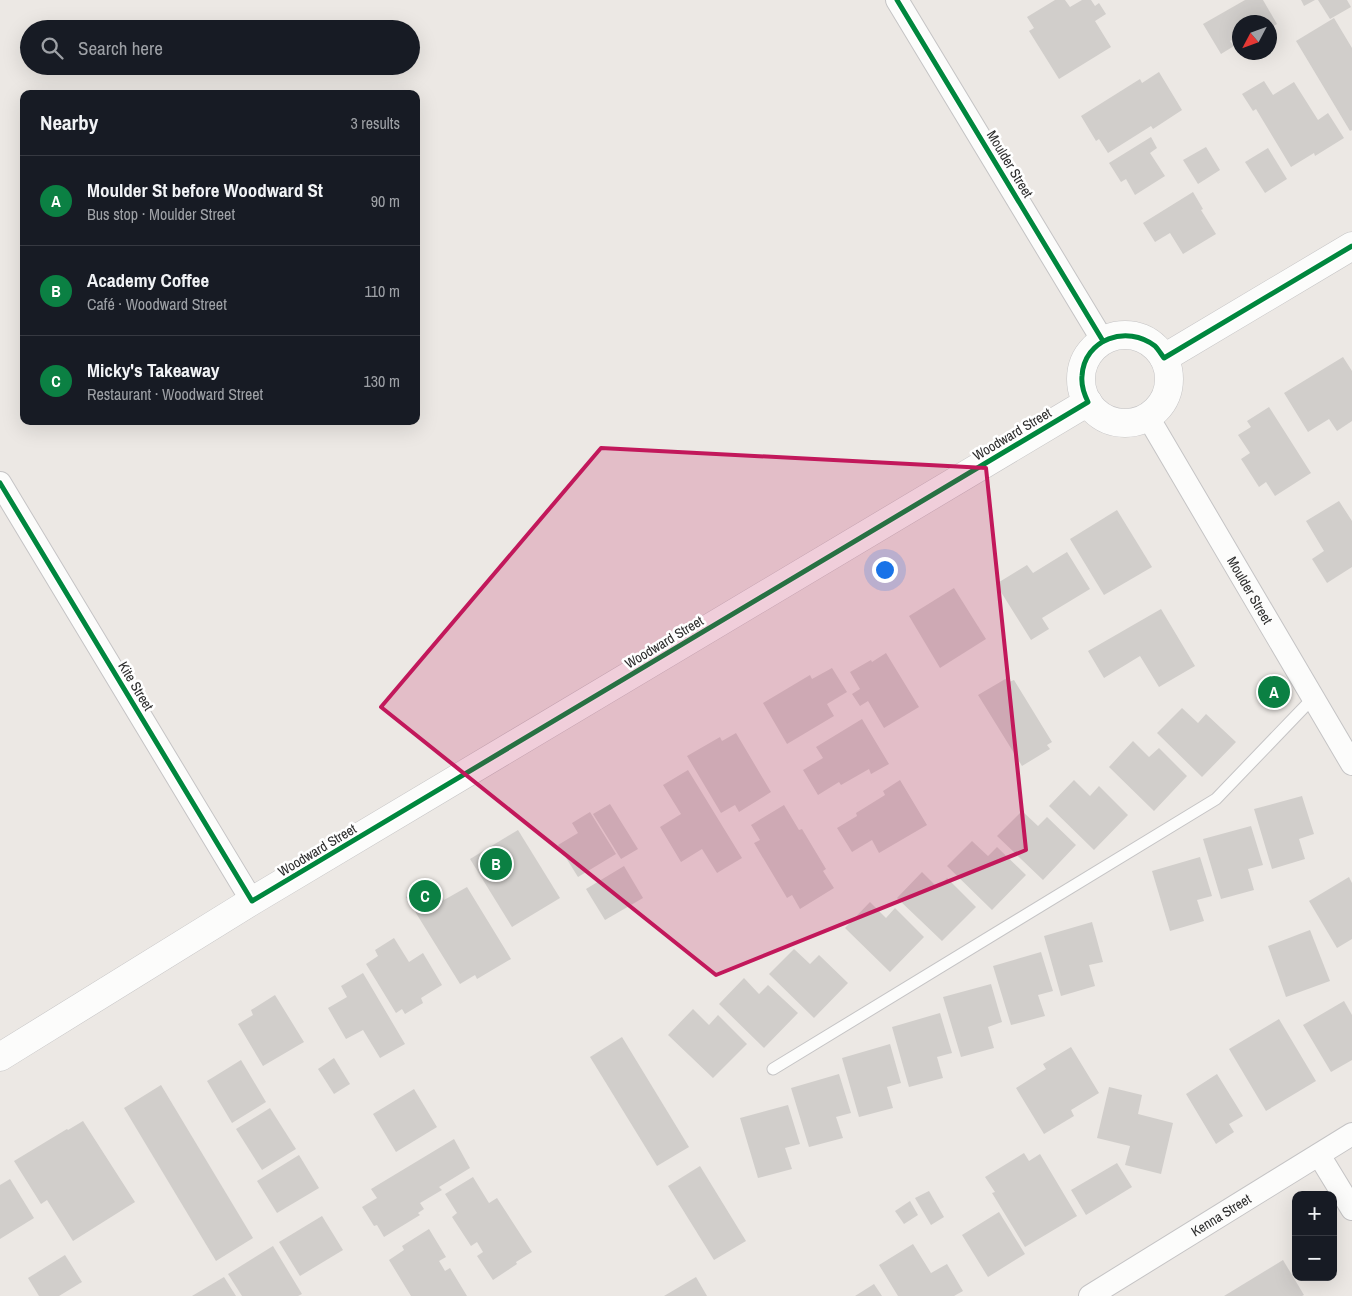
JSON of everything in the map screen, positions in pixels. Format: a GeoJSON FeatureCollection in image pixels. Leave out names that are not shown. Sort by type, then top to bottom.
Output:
{"type":"FeatureCollection","features":[{"type":"Feature","properties":{"kind":"street","name":"Moulder Street"},"geometry":{"type":"LineString","coordinates":[[897,0],[1103,341]]}},
{"type":"Feature","properties":{"kind":"street"},"geometry":{"type":"LineString","coordinates":[[1164,358],[1352,246]]}},
{"type":"Feature","properties":{"kind":"street"},"geometry":{"type":"LineString","coordinates":[[1130,335],[1144,339],[1156,347],[1164,358],[1169,370],[1169,384],[1166,397],[1159,408],[1148,417],[1136,422],[1122,423],[1109,420],[1097,413],[1088,402],[1082,389],[1083,368],[1092,350],[1103,341],[1116,336],[1130,335]]}},
{"type":"Feature","properties":{"kind":"street","name":"Woodward Street"},"geometry":{"type":"LineString","coordinates":[[0,1057],[252,901],[1088,402]]}},
{"type":"Feature","properties":{"kind":"street","name":"Moulder Street"},"geometry":{"type":"LineString","coordinates":[[1148,417],[1352,764]]}},
{"type":"Feature","properties":{"kind":"street","name":"Kite Street"},"geometry":{"type":"LineString","coordinates":[[0,483],[252,901]]}},
{"type":"Feature","properties":{"kind":"street","name":"Kenna Street"},"geometry":{"type":"LineString","coordinates":[[1090,1296],[1352,1134]]}},
{"type":"Feature","properties":{"kind":"street"},"geometry":{"type":"LineString","coordinates":[[1319,1155],[1352,1209]]}},
{"type":"Feature","properties":{"kind":"lane"},"geometry":{"type":"LineString","coordinates":[[773,1069],[1216,799],[1313,698]]}},
{"type":"Feature","properties":{"kind":"highlighted area"},"geometry":{"type":"Polygon","coordinates":[[[601,448],[986,468],[1026,850],[716,975],[381,707],[601,448]]]}},
{"type":"Feature","properties":{"kind":"building"},"geometry":{"type":"Polygon","coordinates":[[[1055,0],[1065,0],[1070,7],[1082,0],[1091,0],[1095,6],[1099,3],[1106,14],[1095,21],[1111,47],[1059,79],[1029,31],[1034,28],[1027,17],[1055,0]]]}},
{"type":"Feature","properties":{"kind":"building"},"geometry":{"type":"Polygon","coordinates":[[[1245,0],[1263,0],[1272,15],[1232,15],[1232,40],[1230,41],[1232,47],[1221,54],[1203,24],[1245,0]]]}},
{"type":"Feature","properties":{"kind":"building"},"geometry":{"type":"Polygon","coordinates":[[[1301,0],[1315,0],[1304,6],[1301,0]]]}},
{"type":"Feature","properties":{"kind":"building"},"geometry":{"type":"Polygon","coordinates":[[[1318,0],[1347,0],[1351,7],[1330,19],[1318,0]]]}},
{"type":"Feature","properties":{"kind":"building"},"geometry":{"type":"Polygon","coordinates":[[[1334,18],[1352,48],[1352,130],[1350,131],[1296,41],[1334,18]]]}},
{"type":"Feature","properties":{"kind":"building"},"geometry":{"type":"Polygon","coordinates":[[[1159,72],[1182,110],[1153,129],[1151,126],[1108,153],[1099,139],[1096,141],[1081,116],[1140,79],[1142,83],[1159,72]]]}},
{"type":"Feature","properties":{"kind":"building"},"geometry":{"type":"Polygon","coordinates":[[[1264,81],[1273,95],[1294,82],[1318,120],[1328,113],[1344,138],[1315,156],[1314,153],[1291,167],[1256,109],[1253,111],[1242,94],[1264,81]]]}},
{"type":"Feature","properties":{"kind":"building"},"geometry":{"type":"Polygon","coordinates":[[[1151,137],[1157,148],[1150,153],[1165,176],[1135,195],[1126,179],[1121,182],[1109,163],[1151,137]]]}},
{"type":"Feature","properties":{"kind":"building"},"geometry":{"type":"Polygon","coordinates":[[[1206,147],[1220,170],[1198,184],[1183,160],[1206,147]]]}},
{"type":"Feature","properties":{"kind":"building"},"geometry":{"type":"Polygon","coordinates":[[[1268,148],[1287,179],[1265,193],[1245,162],[1268,148]]]}},
{"type":"Feature","properties":{"kind":"building"},"geometry":{"type":"Polygon","coordinates":[[[1193,192],[1203,209],[1201,210],[1216,234],[1183,254],[1170,233],[1155,242],[1143,223],[1193,192]]]}},
{"type":"Feature","properties":{"kind":"building"},"geometry":{"type":"Polygon","coordinates":[[[1343,357],[1352,371],[1352,421],[1337,431],[1329,419],[1308,432],[1284,393],[1343,357]]]}},
{"type":"Feature","properties":{"kind":"building"},"geometry":{"type":"Polygon","coordinates":[[[1269,407],[1311,473],[1275,496],[1266,482],[1259,487],[1241,459],[1250,453],[1238,435],[1251,427],[1247,421],[1269,407]]]}},
{"type":"Feature","properties":{"kind":"building"},"geometry":{"type":"Polygon","coordinates":[[[1339,501],[1352,521],[1352,567],[1327,583],[1312,559],[1324,551],[1306,521],[1339,501]]]}},
{"type":"Feature","properties":{"kind":"building"},"geometry":{"type":"Polygon","coordinates":[[[1117,510],[1152,567],[1104,595],[1070,539],[1117,510]]]}},
{"type":"Feature","properties":{"kind":"building"},"geometry":{"type":"Polygon","coordinates":[[[1067,552],[1090,589],[1042,618],[1049,629],[1031,640],[996,584],[1027,565],[1033,573],[1067,552]]]}},
{"type":"Feature","properties":{"kind":"building"},"geometry":{"type":"Polygon","coordinates":[[[954,588],[986,639],[940,668],[909,616],[954,588]]]}},
{"type":"Feature","properties":{"kind":"building"},"geometry":{"type":"Polygon","coordinates":[[[1161,609],[1195,666],[1159,687],[1140,656],[1104,678],[1088,651],[1161,609]]]}},
{"type":"Feature","properties":{"kind":"building"},"geometry":{"type":"Polygon","coordinates":[[[886,653],[919,707],[884,728],[868,701],[860,706],[852,694],[860,689],[850,672],[886,653]]]}},
{"type":"Feature","properties":{"kind":"building"},"geometry":{"type":"Polygon","coordinates":[[[832,668],[847,692],[827,704],[834,716],[787,744],[763,703],[810,675],[812,679],[832,668]]]}},
{"type":"Feature","properties":{"kind":"building"},"geometry":{"type":"Polygon","coordinates":[[[1007,678],[1009,682],[1014,680],[1052,742],[1047,745],[1050,749],[1022,766],[978,695],[1007,678]]]}},
{"type":"Feature","properties":{"kind":"building"},"geometry":{"type":"Polygon","coordinates":[[[1182,708],[1198,723],[1206,714],[1236,742],[1202,777],[1157,733],[1182,708]]]}},
{"type":"Feature","properties":{"kind":"building"},"geometry":{"type":"Polygon","coordinates":[[[862,719],[889,764],[871,774],[869,769],[841,785],[839,782],[818,795],[803,770],[823,758],[816,747],[862,719]]]}},
{"type":"Feature","properties":{"kind":"building"},"geometry":{"type":"Polygon","coordinates":[[[736,733],[771,792],[739,812],[735,805],[721,813],[687,756],[720,737],[722,741],[736,733]]]}},
{"type":"Feature","properties":{"kind":"building"},"geometry":{"type":"Polygon","coordinates":[[[1133,741],[1149,757],[1159,748],[1187,776],[1154,811],[1109,767],[1133,741]]]}},
{"type":"Feature","properties":{"kind":"building"},"geometry":{"type":"Polygon","coordinates":[[[688,770],[742,858],[717,873],[702,849],[681,862],[660,827],[681,814],[663,785],[688,770]]]}},
{"type":"Feature","properties":{"kind":"building"},"geometry":{"type":"Polygon","coordinates":[[[900,780],[927,825],[879,853],[872,840],[852,852],[837,828],[857,816],[856,813],[885,795],[883,791],[900,780]]]}},
{"type":"Feature","properties":{"kind":"building"},"geometry":{"type":"Polygon","coordinates":[[[1074,780],[1090,796],[1099,786],[1128,815],[1094,850],[1049,806],[1074,780]]]}},
{"type":"Feature","properties":{"kind":"building"},"geometry":{"type":"Polygon","coordinates":[[[1302,796],[1314,834],[1299,839],[1305,859],[1272,869],[1254,809],[1302,796]]]}},
{"type":"Feature","properties":{"kind":"building"},"geometry":{"type":"Polygon","coordinates":[[[610,804],[638,849],[621,859],[593,814],[610,804]]]}},
{"type":"Feature","properties":{"kind":"building"},"geometry":{"type":"Polygon","coordinates":[[[784,805],[799,830],[802,829],[826,869],[823,871],[834,888],[800,909],[792,895],[787,898],[754,843],[760,840],[751,825],[784,805]]]}},
{"type":"Feature","properties":{"kind":"building"},"geometry":{"type":"Polygon","coordinates":[[[1022,811],[1038,826],[1047,817],[1076,845],[1043,880],[997,836],[1022,811]]]}},
{"type":"Feature","properties":{"kind":"building"},"geometry":{"type":"Polygon","coordinates":[[[590,812],[616,854],[578,877],[558,845],[578,833],[572,823],[590,812]]]}},
{"type":"Feature","properties":{"kind":"building"},"geometry":{"type":"Polygon","coordinates":[[[1251,826],[1263,865],[1248,869],[1254,890],[1221,899],[1203,839],[1251,826]]]}},
{"type":"Feature","properties":{"kind":"building"},"geometry":{"type":"Polygon","coordinates":[[[518,830],[560,898],[512,927],[470,859],[518,830]]]}},
{"type":"Feature","properties":{"kind":"building"},"geometry":{"type":"Polygon","coordinates":[[[972,841],[988,856],[997,847],[1026,875],[992,910],[947,866],[972,841]]]}},
{"type":"Feature","properties":{"kind":"building"},"geometry":{"type":"Polygon","coordinates":[[[1200,857],[1212,896],[1197,900],[1204,921],[1170,931],[1152,871],[1200,857]]]}},
{"type":"Feature","properties":{"kind":"building"},"geometry":{"type":"Polygon","coordinates":[[[624,866],[643,898],[605,920],[586,889],[624,866]]]}},
{"type":"Feature","properties":{"kind":"building"},"geometry":{"type":"Polygon","coordinates":[[[922,872],[938,888],[947,878],[976,907],[942,941],[897,898],[922,872]]]}},
{"type":"Feature","properties":{"kind":"building"},"geometry":{"type":"Polygon","coordinates":[[[1349,877],[1352,883],[1352,939],[1337,948],[1309,901],[1349,877]]]}},
{"type":"Feature","properties":{"kind":"building"},"geometry":{"type":"Polygon","coordinates":[[[432,881],[444,900],[467,887],[511,959],[477,979],[475,975],[460,984],[406,897],[432,881]]]}},
{"type":"Feature","properties":{"kind":"building"},"geometry":{"type":"Polygon","coordinates":[[[870,902],[886,918],[895,908],[924,937],[890,972],[845,928],[870,902]]]}},
{"type":"Feature","properties":{"kind":"building"},"geometry":{"type":"Polygon","coordinates":[[[1092,922],[1103,962],[1089,965],[1095,986],[1061,996],[1044,936],[1092,922]]]}},
{"type":"Feature","properties":{"kind":"building"},"geometry":{"type":"Polygon","coordinates":[[[1310,930],[1330,981],[1286,997],[1268,946],[1310,930]]]}},
{"type":"Feature","properties":{"kind":"building"},"geometry":{"type":"Polygon","coordinates":[[[394,938],[409,962],[423,953],[442,985],[421,998],[423,1003],[405,1014],[402,1009],[396,1013],[366,964],[378,956],[375,950],[394,938]]]}},
{"type":"Feature","properties":{"kind":"building"},"geometry":{"type":"Polygon","coordinates":[[[794,949],[810,964],[819,955],[848,983],[814,1018],[769,974],[794,949]]]}},
{"type":"Feature","properties":{"kind":"building"},"geometry":{"type":"Polygon","coordinates":[[[1041,952],[1053,991],[1038,995],[1045,1016],[1011,1025],[993,966],[1041,952]]]}},
{"type":"Feature","properties":{"kind":"building"},"geometry":{"type":"Polygon","coordinates":[[[363,973],[405,1044],[380,1058],[363,1030],[346,1039],[328,1008],[347,997],[341,986],[363,973]]]}},
{"type":"Feature","properties":{"kind":"building"},"geometry":{"type":"Polygon","coordinates":[[[744,978],[759,994],[768,985],[798,1013],[764,1048],[719,1004],[744,978]]]}},
{"type":"Feature","properties":{"kind":"building"},"geometry":{"type":"Polygon","coordinates":[[[991,984],[1002,1022],[988,1027],[994,1048],[961,1057],[943,997],[991,984]]]}},
{"type":"Feature","properties":{"kind":"building"},"geometry":{"type":"Polygon","coordinates":[[[275,995],[304,1042],[263,1066],[238,1024],[253,1015],[251,1010],[275,995]]]}},
{"type":"Feature","properties":{"kind":"building"},"geometry":{"type":"Polygon","coordinates":[[[1344,1001],[1352,1015],[1352,1060],[1331,1072],[1303,1025],[1344,1001]]]}},
{"type":"Feature","properties":{"kind":"building"},"geometry":{"type":"Polygon","coordinates":[[[693,1009],[709,1025],[718,1015],[747,1044],[713,1078],[668,1035],[693,1009]]]}},
{"type":"Feature","properties":{"kind":"building"},"geometry":{"type":"Polygon","coordinates":[[[940,1013],[952,1053],[937,1057],[943,1078],[909,1087],[892,1027],[940,1013]]]}},
{"type":"Feature","properties":{"kind":"building"},"geometry":{"type":"Polygon","coordinates":[[[1279,1019],[1316,1081],[1266,1111],[1229,1049],[1279,1019]]]}},
{"type":"Feature","properties":{"kind":"building"},"geometry":{"type":"Polygon","coordinates":[[[622,1037],[689,1147],[657,1166],[590,1057],[622,1037]]]}},
{"type":"Feature","properties":{"kind":"building"},"geometry":{"type":"Polygon","coordinates":[[[890,1044],[901,1083],[887,1087],[893,1108],[859,1117],[842,1058],[890,1044]]]}},
{"type":"Feature","properties":{"kind":"building"},"geometry":{"type":"Polygon","coordinates":[[[1071,1047],[1099,1093],[1071,1110],[1074,1116],[1044,1134],[1016,1088],[1046,1069],[1043,1064],[1071,1047]]]}},
{"type":"Feature","properties":{"kind":"building"},"geometry":{"type":"Polygon","coordinates":[[[334,1058],[350,1084],[334,1094],[318,1069],[334,1058]]]}},
{"type":"Feature","properties":{"kind":"building"},"geometry":{"type":"Polygon","coordinates":[[[241,1060],[266,1102],[232,1123],[207,1081],[241,1060]]]}},
{"type":"Feature","properties":{"kind":"building"},"geometry":{"type":"Polygon","coordinates":[[[839,1074],[851,1113],[836,1117],[843,1138],[809,1147],[791,1088],[839,1074]]]}},
{"type":"Feature","properties":{"kind":"building"},"geometry":{"type":"Polygon","coordinates":[[[1217,1074],[1243,1116],[1229,1124],[1234,1132],[1216,1144],[1186,1094],[1217,1074]]]}},
{"type":"Feature","properties":{"kind":"building"},"geometry":{"type":"Polygon","coordinates":[[[161,1085],[253,1238],[216,1261],[124,1108],[161,1085]]]}},
{"type":"Feature","properties":{"kind":"building"},"geometry":{"type":"Polygon","coordinates":[[[1109,1087],[1142,1095],[1138,1114],[1173,1123],[1161,1174],[1125,1165],[1130,1146],[1097,1138],[1109,1087]]]}},
{"type":"Feature","properties":{"kind":"building"},"geometry":{"type":"Polygon","coordinates":[[[414,1089],[437,1127],[396,1152],[373,1114],[414,1089]]]}},
{"type":"Feature","properties":{"kind":"building"},"geometry":{"type":"Polygon","coordinates":[[[788,1105],[800,1144],[785,1148],[792,1169],[758,1178],[740,1118],[788,1105]]]}},
{"type":"Feature","properties":{"kind":"building"},"geometry":{"type":"Polygon","coordinates":[[[270,1108],[296,1149],[262,1170],[236,1129],[270,1108]]]}},
{"type":"Feature","properties":{"kind":"building"},"geometry":{"type":"Polygon","coordinates":[[[83,1121],[135,1202],[73,1241],[47,1200],[41,1204],[14,1161],[83,1121]]]}},
{"type":"Feature","properties":{"kind":"building"},"geometry":{"type":"Polygon","coordinates":[[[454,1139],[470,1168],[439,1187],[442,1190],[420,1203],[424,1209],[418,1213],[420,1215],[384,1237],[377,1225],[374,1226],[362,1207],[377,1198],[371,1189],[454,1139]]]}},
{"type":"Feature","properties":{"kind":"building"},"geometry":{"type":"Polygon","coordinates":[[[1024,1153],[1029,1161],[1040,1154],[1077,1216],[1025,1247],[992,1193],[995,1192],[985,1177],[1024,1153]]]}},
{"type":"Feature","properties":{"kind":"building"},"geometry":{"type":"Polygon","coordinates":[[[299,1155],[319,1188],[277,1213],[257,1181],[299,1155]]]}},
{"type":"Feature","properties":{"kind":"building"},"geometry":{"type":"Polygon","coordinates":[[[1117,1163],[1132,1187],[1086,1215],[1071,1190],[1117,1163]]]}},
{"type":"Feature","properties":{"kind":"building"},"geometry":{"type":"Polygon","coordinates":[[[700,1166],[746,1241],[714,1260],[668,1186],[700,1166]]]}},
{"type":"Feature","properties":{"kind":"building"},"geometry":{"type":"Polygon","coordinates":[[[473,1177],[489,1203],[497,1198],[532,1252],[493,1280],[477,1256],[483,1252],[477,1242],[471,1246],[452,1217],[457,1213],[445,1194],[473,1177]]]}},
{"type":"Feature","properties":{"kind":"building"},"geometry":{"type":"Polygon","coordinates":[[[10,1179],[34,1218],[0,1239],[0,1185],[10,1179]]]}},
{"type":"Feature","properties":{"kind":"building"},"geometry":{"type":"Polygon","coordinates":[[[929,1191],[944,1217],[931,1225],[915,1198],[929,1191]]]}},
{"type":"Feature","properties":{"kind":"building"},"geometry":{"type":"Polygon","coordinates":[[[910,1201],[918,1215],[904,1224],[895,1211],[910,1201]]]}},
{"type":"Feature","properties":{"kind":"building"},"geometry":{"type":"Polygon","coordinates":[[[999,1212],[1025,1254],[988,1277],[962,1235],[999,1212]]]}},
{"type":"Feature","properties":{"kind":"building"},"geometry":{"type":"Polygon","coordinates":[[[322,1216],[343,1250],[300,1276],[279,1242],[322,1216]]]}},
{"type":"Feature","properties":{"kind":"building"},"geometry":{"type":"Polygon","coordinates":[[[429,1229],[446,1257],[439,1261],[445,1271],[450,1268],[467,1296],[411,1296],[389,1260],[404,1250],[402,1246],[429,1229]]]}},
{"type":"Feature","properties":{"kind":"building"},"geometry":{"type":"Polygon","coordinates":[[[913,1244],[931,1273],[947,1264],[963,1291],[954,1296],[898,1296],[879,1265],[913,1244]]]}},
{"type":"Feature","properties":{"kind":"building"},"geometry":{"type":"Polygon","coordinates":[[[273,1246],[302,1294],[298,1296],[242,1296],[228,1274],[273,1246]]]}},
{"type":"Feature","properties":{"kind":"building"},"geometry":{"type":"Polygon","coordinates":[[[65,1255],[82,1282],[59,1296],[39,1296],[28,1278],[65,1255]]]}},
{"type":"Feature","properties":{"kind":"building"},"geometry":{"type":"Polygon","coordinates":[[[1283,1260],[1292,1275],[1292,1281],[1296,1281],[1304,1295],[1302,1296],[1224,1296],[1283,1260]]]}},
{"type":"Feature","properties":{"kind":"building"},"geometry":{"type":"Polygon","coordinates":[[[224,1277],[236,1296],[192,1296],[224,1277]]]}},
{"type":"Feature","properties":{"kind":"building"},"geometry":{"type":"Polygon","coordinates":[[[696,1277],[707,1296],[664,1296],[696,1277]]]}},
{"type":"Feature","properties":{"kind":"building"},"geometry":{"type":"Polygon","coordinates":[[[874,1284],[882,1296],[855,1296],[874,1284]]]}},
{"type":"Feature","properties":{"kind":"cycle path"},"geometry":{"type":"LineString","coordinates":[[897,0],[1103,341]]}},
{"type":"Feature","properties":{"kind":"cycle path"},"geometry":{"type":"LineString","coordinates":[[0,483],[252,901],[1088,402],[1083,390],[1082,376],[1090,353],[1099,344],[1120,336],[1132,336],[1144,339],[1155,346],[1164,358],[1352,246]]}},
{"type":"Feature","properties":{"kind":"place","name":"Moulder St before Woodward St"},"geometry":{"type":"Point","coordinates":[1274,692]}},
{"type":"Feature","properties":{"kind":"place","name":"Academy Coffee"},"geometry":{"type":"Point","coordinates":[496,864]}},
{"type":"Feature","properties":{"kind":"place","name":"Micky's Takeaway"},"geometry":{"type":"Point","coordinates":[425,896]}}]}
